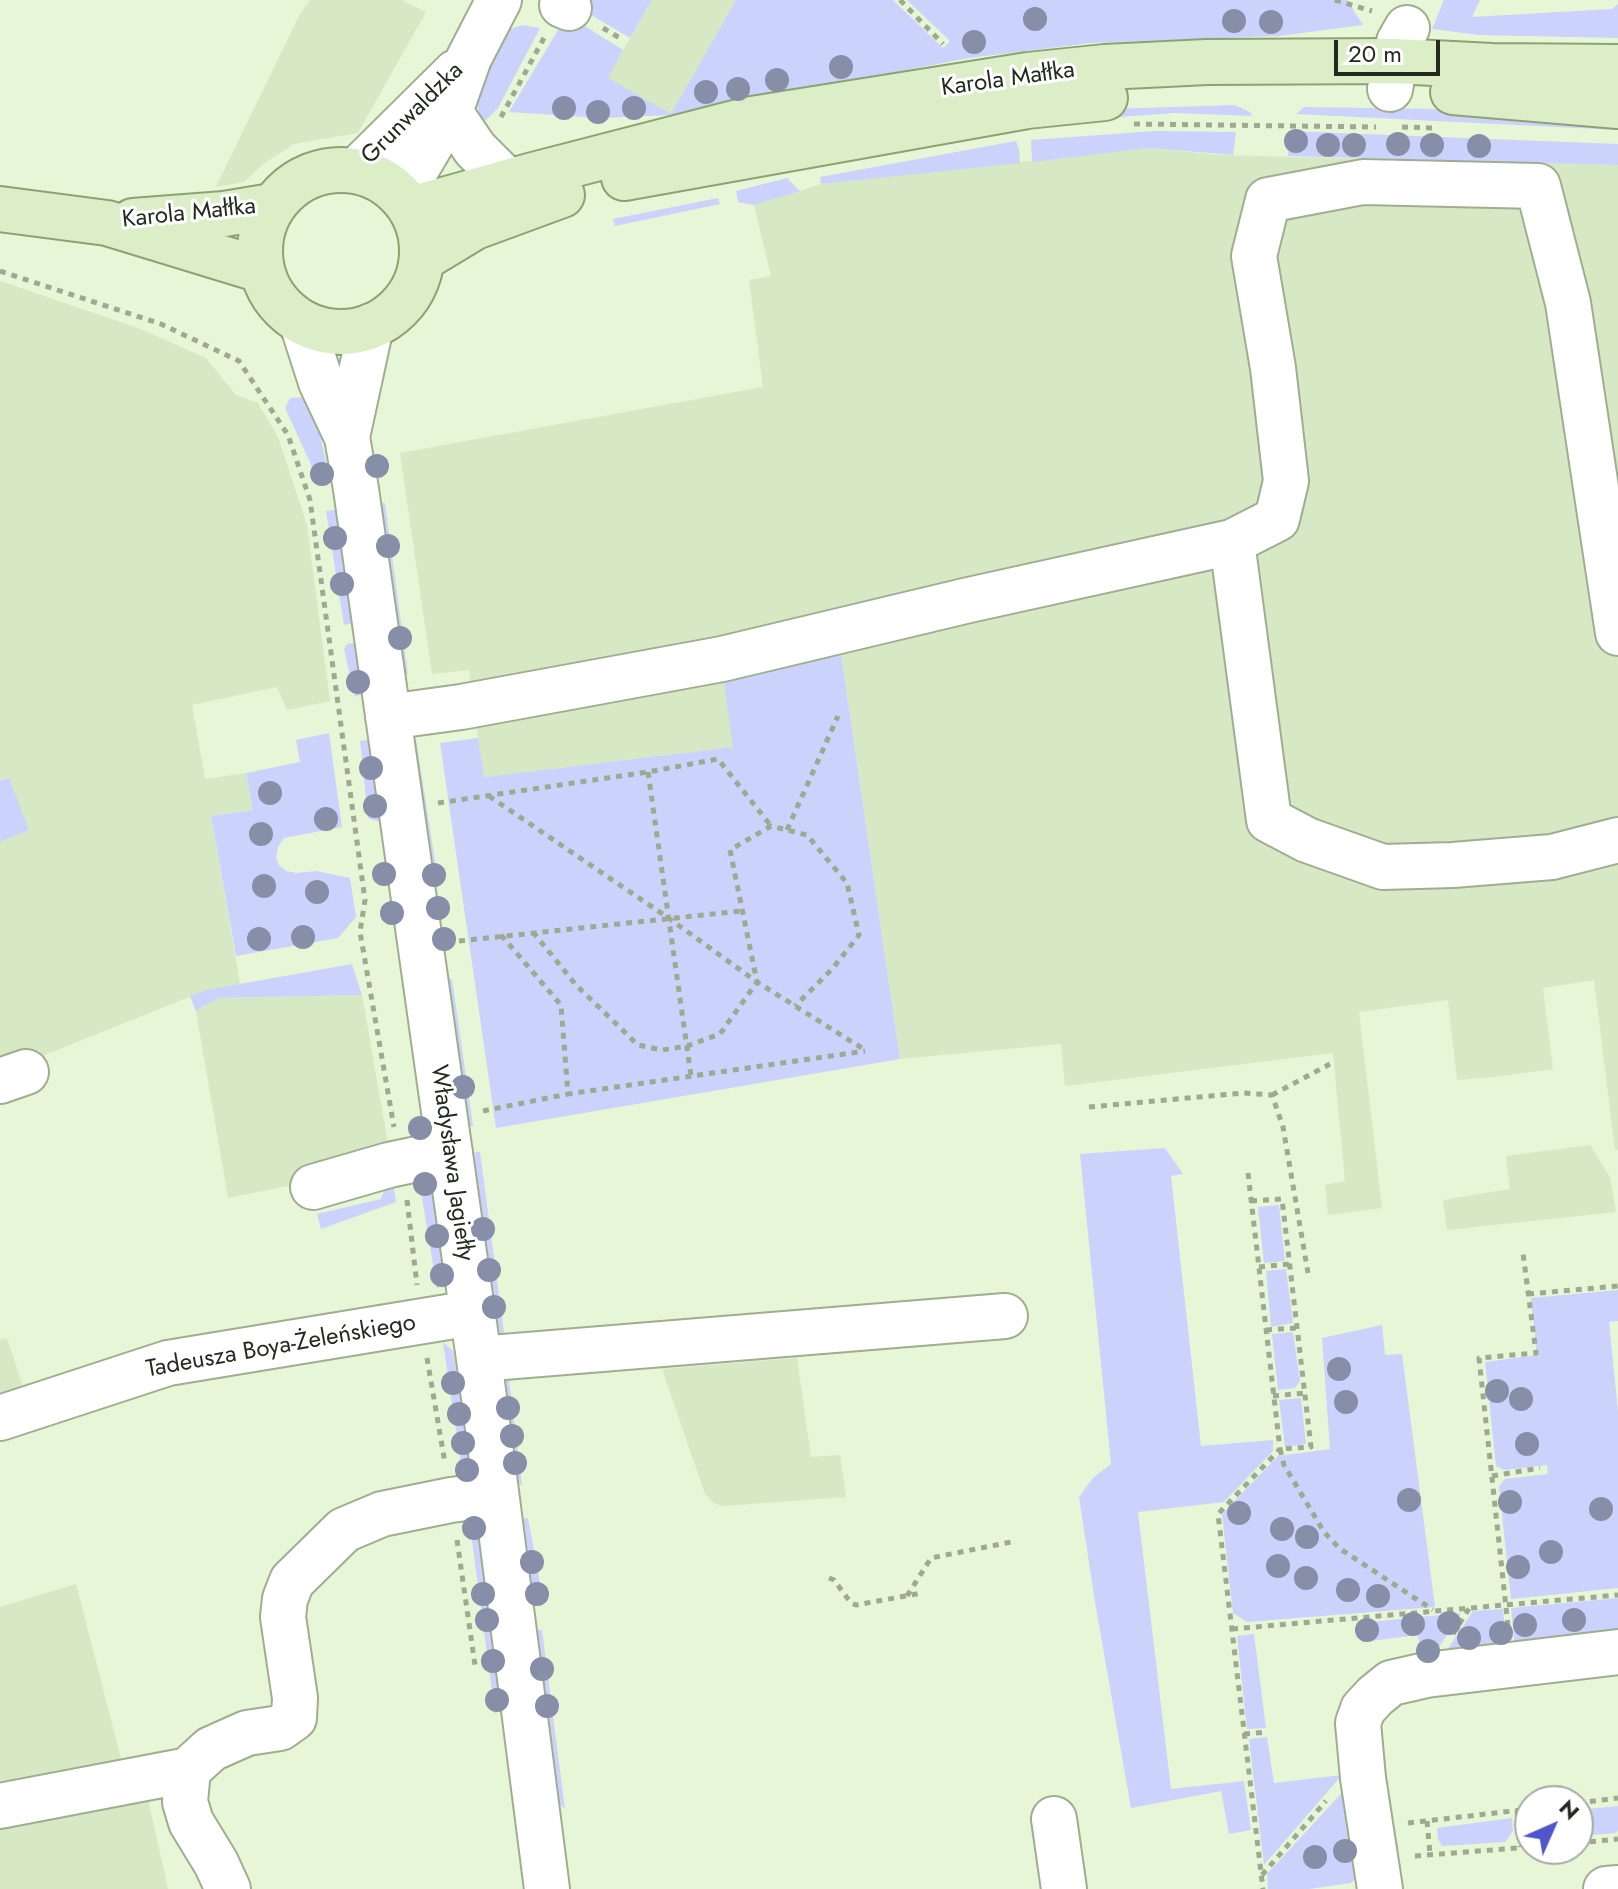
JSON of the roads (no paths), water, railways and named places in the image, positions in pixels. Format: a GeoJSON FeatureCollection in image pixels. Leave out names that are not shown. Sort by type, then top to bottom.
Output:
{"type":"FeatureCollection","features":[{"type":"Feature","properties":{"kind":"main road","name":"Karola Małłka"},"geometry":{"type":"LineString","coordinates":[[406,202],[508,182],[746,120],[1028,75],[1105,67],[1207,62],[1397,59],[1492,66],[1618,67]]}},
{"type":"Feature","properties":{"kind":"main road","name":"Karola Małłka"},"geometry":{"type":"LineString","coordinates":[[422,259],[475,227],[578,190],[627,177],[1027,106],[1083,99],[1239,89],[1397,59],[1492,95],[1618,106]]}},
{"type":"Feature","properties":{"kind":"main road"},"geometry":{"type":"LineString","coordinates":[[330,170],[357,170],[381,179],[406,202],[420,233],[422,259],[417,280],[406,300],[390,316],[371,326],[348,332],[324,330],[302,323],[276,300],[261,270],[260,242],[272,206],[282,194],[304,178],[330,170]]}},
{"type":"Feature","properties":{"kind":"main road","name":"Karola Małłka"},"geometry":{"type":"LineString","coordinates":[[107,223],[224,214],[272,206]]}},
{"type":"Feature","properties":{"kind":"main road","name":"Karola Małłka"},"geometry":{"type":"LineString","coordinates":[[0,209],[107,223],[261,270]]}},
{"type":"Feature","properties":{"kind":"street","name":"Grunwaldzka"},"geometry":{"type":"LineString","coordinates":[[406,202],[450,112],[469,58],[499,0]]}},
{"type":"Feature","properties":{"kind":"street","name":"Grunwaldzka"},"geometry":{"type":"LineString","coordinates":[[357,170],[469,58]]}},
{"type":"Feature","properties":{"kind":"street","name":"Grunwaldzka"},"geometry":{"type":"LineString","coordinates":[[450,112],[475,149],[508,182]]}},
{"type":"Feature","properties":{"kind":"street"},"geometry":{"type":"LineString","coordinates":[[388,717],[461,707],[722,659],[1232,542],[1277,519],[1286,481],[1273,368],[1254,256],[1268,200],[1363,182],[1538,186],[1568,303],[1618,633]]}},
{"type":"Feature","properties":{"kind":"street","name":"Władysława Jagiełły"},"geometry":{"type":"LineString","coordinates":[[302,323],[321,382],[347,437],[479,1359],[547,1889]]}},
{"type":"Feature","properties":{"kind":"street","name":"Władysława Jagiełły"},"geometry":{"type":"LineString","coordinates":[[347,437],[371,326]]}},
{"type":"Feature","properties":{"kind":"street"},"geometry":{"type":"LineString","coordinates":[[1232,542],[1269,820],[1307,840],[1383,867],[1552,857],[1618,840]]}},
{"type":"Feature","properties":{"kind":"street"},"geometry":{"type":"LineString","coordinates":[[313,1187],[389,1165],[450,1152]]}},
{"type":"Feature","properties":{"kind":"street","name":"Tadeusza Boya-Żeleńskiego"},"geometry":{"type":"LineString","coordinates":[[0,1418],[168,1363],[472,1313]]}},
{"type":"Feature","properties":{"kind":"street"},"geometry":{"type":"LineString","coordinates":[[479,1359],[1005,1316]]}},
{"type":"Feature","properties":{"kind":"street"},"geometry":{"type":"LineString","coordinates":[[0,1806],[188,1770],[211,1749],[247,1733],[280,1728],[294,1718],[295,1698],[283,1617],[285,1599],[292,1581],[344,1530],[382,1514],[496,1494]]}},
{"type":"Feature","properties":{"kind":"street"},"geometry":{"type":"LineString","coordinates":[[1380,1889],[1363,1778],[1358,1723],[1363,1709],[1391,1683],[1426,1675],[1618,1652]]}},
{"type":"Feature","properties":{"kind":"street"},"geometry":{"type":"LineString","coordinates":[[188,1770],[185,1802],[191,1822],[228,1889]]}},
{"type":"Feature","properties":{"kind":"street"},"geometry":{"type":"LineString","coordinates":[[1054,1819],[1064,1889]]}},
{"type":"Feature","properties":{"kind":"street"},"geometry":{"type":"LineString","coordinates":[[1606,1889],[1618,1888]]}}]}
